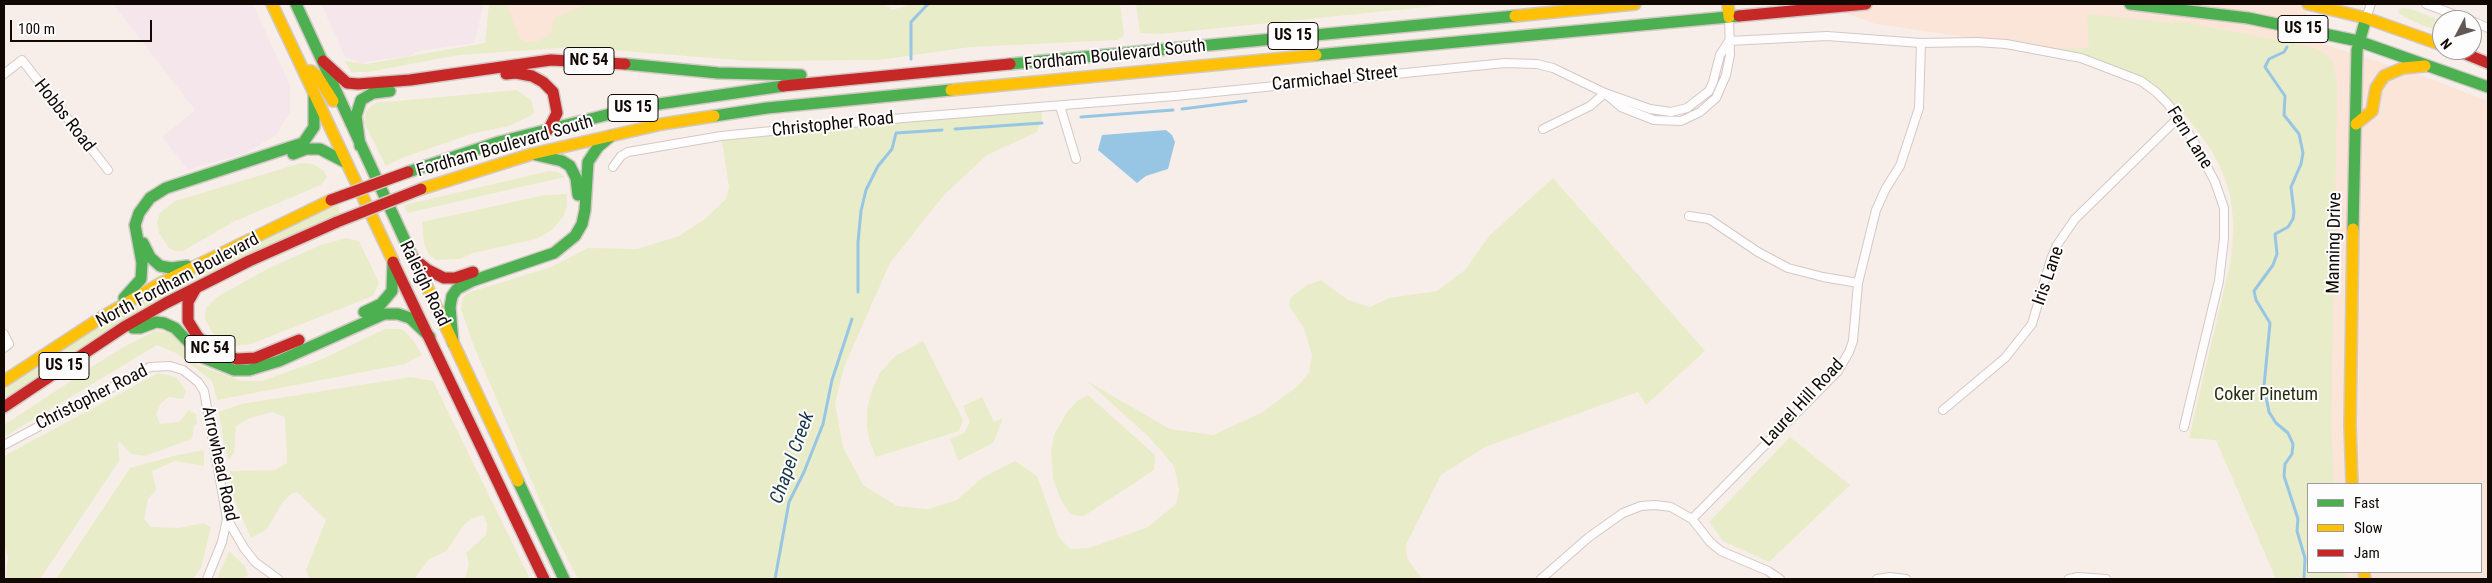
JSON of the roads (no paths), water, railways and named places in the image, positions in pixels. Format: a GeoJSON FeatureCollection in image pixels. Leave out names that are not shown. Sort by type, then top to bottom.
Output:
{"type":"FeatureCollection","features":[{"type":"Feature","properties":{"kind":"main road","name":"Raleigh Road"},"geometry":{"type":"LineString","coordinates":[[272,4],[345,162],[544,579]]}},
{"type":"Feature","properties":{"kind":"main road","name":"Raleigh Road"},"geometry":{"type":"LineString","coordinates":[[296,4],[360,146],[564,579]]}},
{"type":"Feature","properties":{"kind":"main road","name":"Fordham Boulevard South"},"geometry":{"type":"LineString","coordinates":[[369,187],[499,142],[549,128],[638,107],[730,92],[865,76],[1635,4]]}},
{"type":"Feature","properties":{"kind":"main road"},"geometry":{"type":"LineString","coordinates":[[1728,4],[1729,17]]}},
{"type":"Feature","properties":{"kind":"main road","name":"Fordham Boulevard South"},"geometry":{"type":"LineString","coordinates":[[379,206],[421,189],[532,154],[671,122],[830,101],[1866,4]]}},
{"type":"Feature","properties":{"kind":"main road","name":"US 15"},"geometry":{"type":"LineString","coordinates":[[2130,4],[2248,18],[2358,41],[2488,87]]}},
{"type":"Feature","properties":{"kind":"main road","name":"US 15"},"geometry":{"type":"LineString","coordinates":[[2308,4],[2366,18],[2432,41]]}},
{"type":"Feature","properties":{"kind":"main road","name":"Manning Drive"},"geometry":{"type":"LineString","coordinates":[[2352,483],[2350,425],[2352,216],[2358,41],[2366,18]]}},
{"type":"Feature","properties":{"kind":"main road","name":"NC 54"},"geometry":{"type":"LineString","coordinates":[[323,61],[339,78],[347,83],[358,84],[410,80],[551,60],[582,60],[718,72],[865,76]]}},
{"type":"Feature","properties":{"kind":"main road"},"geometry":{"type":"LineString","coordinates":[[2356,124],[2372,112],[2376,88],[2384,76],[2404,68],[2430,65]]}},
{"type":"Feature","properties":{"kind":"main road"},"geometry":{"type":"LineString","coordinates":[[304,71],[311,71],[319,78],[360,146]]}},
{"type":"Feature","properties":{"kind":"main road"},"geometry":{"type":"LineString","coordinates":[[360,146],[356,116],[357,107],[366,96],[373,93],[516,73],[532,76],[543,82],[552,92],[556,99],[556,113],[549,128]]}},
{"type":"Feature","properties":{"kind":"main road"},"geometry":{"type":"LineString","coordinates":[[102,317],[127,296],[141,279],[142,263],[136,238],[136,225],[139,213],[150,198],[166,188],[303,143],[314,127],[314,94]]}},
{"type":"Feature","properties":{"kind":"main road"},"geometry":{"type":"LineString","coordinates":[[453,343],[450,307],[452,296],[457,289],[472,281],[554,253],[575,236],[582,224],[585,210],[588,162],[598,147],[614,134]]}},
{"type":"Feature","properties":{"kind":"main road"},"geometry":{"type":"LineString","coordinates":[[194,266],[166,267],[154,261],[146,252],[142,240],[144,219],[149,210],[164,197],[306,150],[320,149],[345,162]]}},
{"type":"Feature","properties":{"kind":"main road"},"geometry":{"type":"LineString","coordinates":[[413,258],[436,275],[455,278],[544,248],[562,237],[572,226],[577,213],[578,200],[575,174],[565,162],[532,154]]}},
{"type":"Feature","properties":{"kind":"main road","name":"North Fordham Boulevard"},"geometry":{"type":"LineString","coordinates":[[4,381],[102,317],[194,266],[331,200],[369,187]]}},
{"type":"Feature","properties":{"kind":"main road","name":"North Fordham Boulevard"},"geometry":{"type":"LineString","coordinates":[[4,407],[124,327],[196,288],[249,261],[337,222],[379,206]]}},
{"type":"Feature","properties":{"kind":"main road","name":"NC 54"},"geometry":{"type":"LineString","coordinates":[[196,288],[188,302],[187,315],[188,321],[198,338],[212,351],[227,357],[255,358],[381,304],[389,296],[393,286],[392,260]]}},
{"type":"Feature","properties":{"kind":"main road"},"geometry":{"type":"LineString","coordinates":[[124,327],[140,328],[148,324],[164,323],[175,328],[204,358],[234,370],[249,370],[279,361],[384,314],[398,314],[410,318],[430,337]]}},
{"type":"Feature","properties":{"kind":"street","name":"Manning Drive"},"geometry":{"type":"LineString","coordinates":[[2366,18],[2371,4]]}},
{"type":"Feature","properties":{"kind":"street"},"geometry":{"type":"LineString","coordinates":[[2426,4],[2442,10]]}},
{"type":"Feature","properties":{"kind":"street"},"geometry":{"type":"LineString","coordinates":[[1729,17],[1729,41],[1826,36],[1920,43]]}},
{"type":"Feature","properties":{"kind":"street","name":"Carmichael Street"},"geometry":{"type":"LineString","coordinates":[[1060,106],[1518,62],[1553,68],[1605,93],[1660,111],[1671,112],[1687,108],[1709,91],[1720,55],[1729,41]]}},
{"type":"Feature","properties":{"kind":"street","name":"Fern Lane"},"geometry":{"type":"LineString","coordinates":[[1920,43],[1977,42],[2006,44],[2081,58],[2114,69],[2142,82],[2168,104],[2193,140],[2215,182],[2224,208],[2224,238],[2219,281],[2184,427]]}},
{"type":"Feature","properties":{"kind":"street","name":"Laurel Hill Road"},"geometry":{"type":"LineString","coordinates":[[1692,519],[1844,362],[1853,340],[1858,282],[1876,210],[1886,188],[1900,166],[1919,108],[1922,70],[1920,43]]}},
{"type":"Feature","properties":{"kind":"street","name":"Hobbs Road"},"geometry":{"type":"LineString","coordinates":[[4,74],[22,60],[108,170]]}},
{"type":"Feature","properties":{"kind":"street"},"geometry":{"type":"LineString","coordinates":[[1543,129],[1590,106],[1605,93]]}},
{"type":"Feature","properties":{"kind":"street"},"geometry":{"type":"LineString","coordinates":[[1060,106],[1076,159]]}},
{"type":"Feature","properties":{"kind":"street","name":"Christopher Road"},"geometry":{"type":"LineString","coordinates":[[613,167],[621,156],[628,152],[721,136],[903,118],[1060,106]]}},
{"type":"Feature","properties":{"kind":"street","name":"Iris Lane"},"geometry":{"type":"LineString","coordinates":[[1943,410],[2005,358],[2032,324],[2051,259],[2075,219],[2177,119]]}},
{"type":"Feature","properties":{"kind":"street"},"geometry":{"type":"LineString","coordinates":[[1689,216],[1709,219],[1758,252],[1788,268],[1823,277],[1858,282]]}},
{"type":"Feature","properties":{"kind":"street"},"geometry":{"type":"LineString","coordinates":[[4,334],[6,346]]}},
{"type":"Feature","properties":{"kind":"street","name":"Christopher Road"},"geometry":{"type":"LineString","coordinates":[[4,445],[150,367],[165,366],[183,370]]}},
{"type":"Feature","properties":{"kind":"street","name":"Arrowhead Road"},"geometry":{"type":"LineString","coordinates":[[183,370],[198,382],[204,391],[227,519],[244,548],[256,562],[278,579]]}},
{"type":"Feature","properties":{"kind":"street"},"geometry":{"type":"LineString","coordinates":[[1541,579],[1589,537],[1622,513],[1642,506],[1655,505],[1671,507],[1692,519],[1710,542],[1721,551],[1768,570],[1780,579]]}},
{"type":"Feature","properties":{"kind":"street"},"geometry":{"type":"LineString","coordinates":[[207,579],[222,542],[227,519]]}},
{"type":"Feature","properties":{"kind":"street"},"geometry":{"type":"LineString","coordinates":[[1877,579],[1906,579]]}},
{"type":"Feature","properties":{"kind":"street"},"geometry":{"type":"LineString","coordinates":[[2068,579],[2106,579]]}},
{"type":"Feature","properties":{"kind":"water"},"geometry":{"type":"Polygon","coordinates":[[[1166,130],[1172,135],[1175,142],[1168,169],[1146,176],[1137,183],[1098,150],[1102,135],[1166,130]]]}},
{"type":"Feature","properties":{"kind":"waterway","name":"Chapel Creek"},"geometry":{"type":"LineString","coordinates":[[911,59],[911,22],[928,4]]}},
{"type":"Feature","properties":{"kind":"waterway"},"geometry":{"type":"LineString","coordinates":[[2287,47],[2284,52],[2269,59],[2265,67],[2285,96],[2284,115],[2299,134],[2303,153],[2301,164],[2291,187],[2293,219],[2288,227],[2275,234],[2277,254],[2273,265],[2254,291],[2256,300],[2270,323],[2264,386],[2269,412],[2276,423],[2288,433],[2293,444],[2292,454],[2285,464],[2284,476],[2298,519],[2297,531],[2305,558],[2304,579]]}},
{"type":"Feature","properties":{"kind":"waterway"},"geometry":{"type":"LineString","coordinates":[[1182,109],[1246,101]]}},
{"type":"Feature","properties":{"kind":"waterway"},"geometry":{"type":"LineString","coordinates":[[1081,117],[1173,110]]}},
{"type":"Feature","properties":{"kind":"waterway"},"geometry":{"type":"LineString","coordinates":[[955,129],[1042,123]]}},
{"type":"Feature","properties":{"kind":"waterway","name":"Chapel Creek"},"geometry":{"type":"LineString","coordinates":[[858,292],[858,242],[861,211],[866,190],[878,166],[892,149],[896,133],[942,130]]}},
{"type":"Feature","properties":{"kind":"waterway","name":"Chapel Creek"},"geometry":{"type":"LineString","coordinates":[[775,579],[789,502],[804,472],[823,424],[832,380],[852,319]]}},
{"type":"Feature","properties":{"kind":"park label","name":"Coker Pinetum"},"geometry":{"type":"Point","coordinates":[2266,395]}}]}
